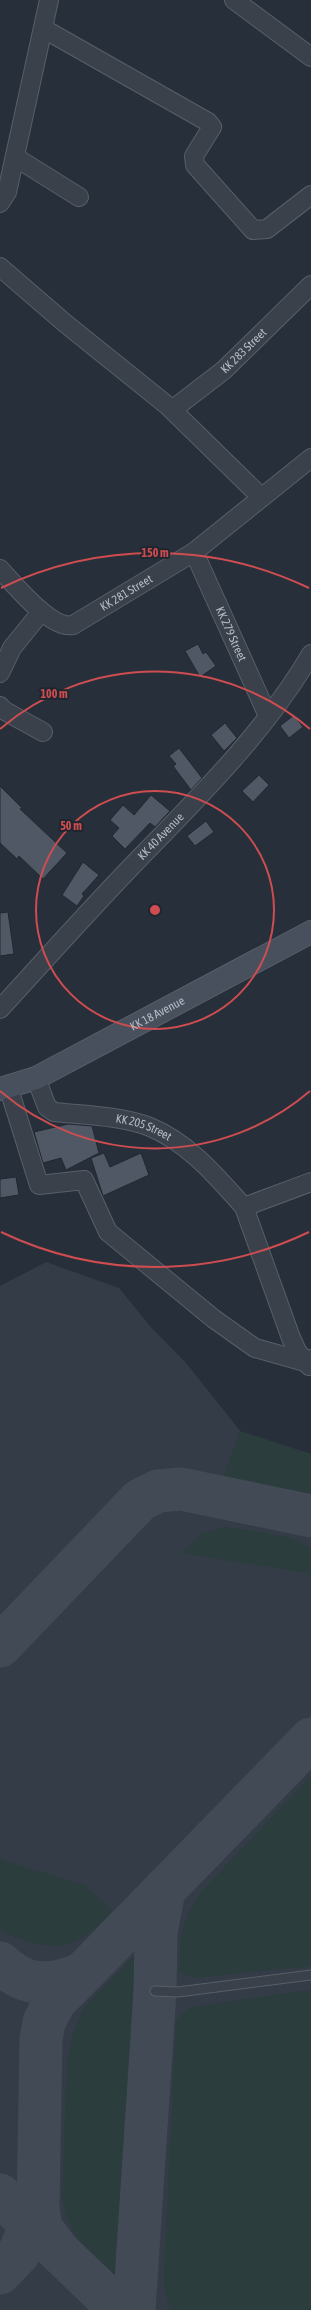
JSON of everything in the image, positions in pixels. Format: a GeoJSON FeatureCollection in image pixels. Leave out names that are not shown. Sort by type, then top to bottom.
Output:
{"type":"FeatureCollection","features":[{"type":"Feature","properties":{"kind":"main road","name":"KK 18 Avenue"},"geometry":{"type":"LineString","coordinates":[[4,1087],[36,1078],[311,932]]}},
{"type":"Feature","properties":{"kind":"street"},"geometry":{"type":"LineString","coordinates":[[0,203],[7,192],[44,29],[49,0]]}},
{"type":"Feature","properties":{"kind":"street"},"geometry":{"type":"LineString","coordinates":[[234,0],[311,57]]}},
{"type":"Feature","properties":{"kind":"street"},"geometry":{"type":"LineString","coordinates":[[44,29],[208,122],[212,127],[194,156],[196,165],[253,230],[267,229],[311,195]]}},
{"type":"Feature","properties":{"kind":"street"},"geometry":{"type":"LineString","coordinates":[[15,157],[79,197]]}},
{"type":"Feature","properties":{"kind":"street"},"geometry":{"type":"LineString","coordinates":[[0,267],[66,324],[172,410],[261,497]]}},
{"type":"Feature","properties":{"kind":"street","name":"KK 283 Street"},"geometry":{"type":"LineString","coordinates":[[172,410],[224,370],[311,285]]}},
{"type":"Feature","properties":{"kind":"street","name":"KK 281 Street"},"geometry":{"type":"LineString","coordinates":[[0,569],[41,612],[68,626],[73,625],[194,552],[311,458]]}},
{"type":"Feature","properties":{"kind":"street","name":"KK 279 Street"},"geometry":{"type":"LineString","coordinates":[[194,552],[268,716]]}},
{"type":"Feature","properties":{"kind":"street"},"geometry":{"type":"LineString","coordinates":[[0,673],[12,648],[41,612]]}},
{"type":"Feature","properties":{"kind":"street","name":"KK 40 Avenue"},"geometry":{"type":"LineString","coordinates":[[0,1009],[108,891],[206,790],[308,669]]}},
{"type":"Feature","properties":{"kind":"street"},"geometry":{"type":"LineString","coordinates":[[0,706],[3,710],[43,732]]}},
{"type":"Feature","properties":{"kind":"street","name":"KK 205 Street"},"geometry":{"type":"LineString","coordinates":[[36,1078],[46,1107],[54,1112],[134,1122],[167,1136],[204,1163],[244,1207],[291,1338],[309,1363]]}},
{"type":"Feature","properties":{"kind":"street"},"geometry":{"type":"LineString","coordinates":[[4,1087],[39,1185],[84,1180],[108,1232],[214,1319],[255,1348],[309,1363]]}},
{"type":"Feature","properties":{"kind":"street"},"geometry":{"type":"LineString","coordinates":[[244,1207],[311,1182]]}},
{"type":"Feature","properties":{"kind":"lane"},"geometry":{"type":"LineString","coordinates":[[155,1992],[178,1992],[311,1974]]}},
{"type":"Feature","properties":{"kind":"shaded area"},"geometry":{"type":"Polygon","coordinates":[[[46,1262],[119,1288],[150,1326],[187,1364],[241,1432],[311,1454],[311,2310],[0,2310],[0,1286],[46,1262]]]}},
{"type":"Feature","properties":{"kind":"shaded area"},"geometry":{"type":"Polygon","coordinates":[[[240,1431],[311,1454],[311,1499],[222,1480],[240,1431]]]}},
{"type":"Feature","properties":{"kind":"shaded area"},"geometry":{"type":"Polygon","coordinates":[[[225,1527],[280,1536],[302,1543],[311,1548],[311,1578],[306,1573],[182,1553],[200,1534],[225,1527]]]}},
{"type":"Feature","properties":{"kind":"shaded area"},"geometry":{"type":"Polygon","coordinates":[[[311,1776],[311,1966],[194,1978],[179,1972],[183,1930],[195,1901],[202,1891],[311,1776]]]}},
{"type":"Feature","properties":{"kind":"shaded area"},"geometry":{"type":"Polygon","coordinates":[[[0,1859],[86,1886],[112,1910],[99,1925],[86,1935],[74,1942],[61,1946],[48,1946],[34,1943],[1,1931],[0,1859]]]}},
{"type":"Feature","properties":{"kind":"shaded area"},"geometry":{"type":"Polygon","coordinates":[[[137,1953],[120,2281],[92,2257],[78,2240],[69,2223],[62,2198],[67,2064],[73,2032],[85,2006],[137,1953]]]}},
{"type":"Feature","properties":{"kind":"shaded area"},"geometry":{"type":"Polygon","coordinates":[[[311,1990],[311,2310],[170,2310],[164,2286],[164,2270],[176,2021],[189,2007],[311,1990]]]}},
{"type":"Feature","properties":{"kind":"building"},"geometry":{"type":"Polygon","coordinates":[[[198,644],[203,654],[206,652],[216,666],[200,677],[185,651],[198,644]]]}},
{"type":"Feature","properties":{"kind":"building"},"geometry":{"type":"Polygon","coordinates":[[[294,715],[303,727],[289,738],[280,726],[294,715]]]}},
{"type":"Feature","properties":{"kind":"building"},"geometry":{"type":"Polygon","coordinates":[[[225,723],[237,738],[224,751],[211,735],[225,723]]]}},
{"type":"Feature","properties":{"kind":"building"},"geometry":{"type":"Polygon","coordinates":[[[179,748],[202,778],[191,790],[173,766],[176,764],[169,756],[179,748]]]}},
{"type":"Feature","properties":{"kind":"building"},"geometry":{"type":"Polygon","coordinates":[[[259,775],[269,785],[253,802],[242,791],[259,775]]]}},
{"type":"Feature","properties":{"kind":"building"},"geometry":{"type":"Polygon","coordinates":[[[0,786],[22,808],[20,809],[67,853],[43,879],[19,856],[17,859],[0,843],[0,786]]]}},
{"type":"Feature","properties":{"kind":"building"},"geometry":{"type":"Polygon","coordinates":[[[151,795],[170,811],[155,827],[150,823],[125,849],[112,836],[119,828],[110,820],[123,805],[134,815],[151,795]]]}},
{"type":"Feature","properties":{"kind":"building"},"geometry":{"type":"Polygon","coordinates":[[[206,821],[214,832],[195,846],[187,836],[206,821]]]}},
{"type":"Feature","properties":{"kind":"building"},"geometry":{"type":"Polygon","coordinates":[[[83,862],[99,875],[82,894],[84,896],[77,906],[62,895],[83,862]]]}},
{"type":"Feature","properties":{"kind":"building"},"geometry":{"type":"Polygon","coordinates":[[[8,912],[14,954],[0,956],[0,913],[8,912]]]}},
{"type":"Feature","properties":{"kind":"building"},"geometry":{"type":"Polygon","coordinates":[[[68,1124],[92,1126],[99,1153],[66,1170],[61,1158],[43,1163],[34,1132],[68,1124]]]}},
{"type":"Feature","properties":{"kind":"building"},"geometry":{"type":"Polygon","coordinates":[[[104,1153],[110,1167],[141,1153],[149,1175],[103,1196],[91,1158],[104,1153]]]}},
{"type":"Feature","properties":{"kind":"building"},"geometry":{"type":"Polygon","coordinates":[[[16,1177],[19,1195],[0,1198],[0,1179],[16,1177]]]}},
{"type":"Feature","properties":{"kind":"taxiway"},"geometry":{"type":"LineString","coordinates":[[0,1646],[140,1500],[158,1491],[181,1489],[311,1516]]}},
{"type":"Feature","properties":{"kind":"taxiway"},"geometry":{"type":"LineString","coordinates":[[56,2248],[41,2228],[38,2208],[41,2039],[44,2022],[55,2001],[311,1739]]}},
{"type":"Feature","properties":{"kind":"taxiway"},"geometry":{"type":"LineString","coordinates":[[134,2310],[155,1991],[156,1933],[164,1890]]}},
{"type":"Feature","properties":{"kind":"taxiway"},"geometry":{"type":"LineString","coordinates":[[0,1963],[9,1971],[28,1981],[47,1983],[57,1982],[79,1975]]}},
{"type":"Feature","properties":{"kind":"taxiway"},"geometry":{"type":"LineString","coordinates":[[0,2195],[120,2310]]}},
{"type":"Feature","properties":{"kind":"taxiway"},"geometry":{"type":"LineString","coordinates":[[0,2273],[19,2253],[38,2208]]}}]}
